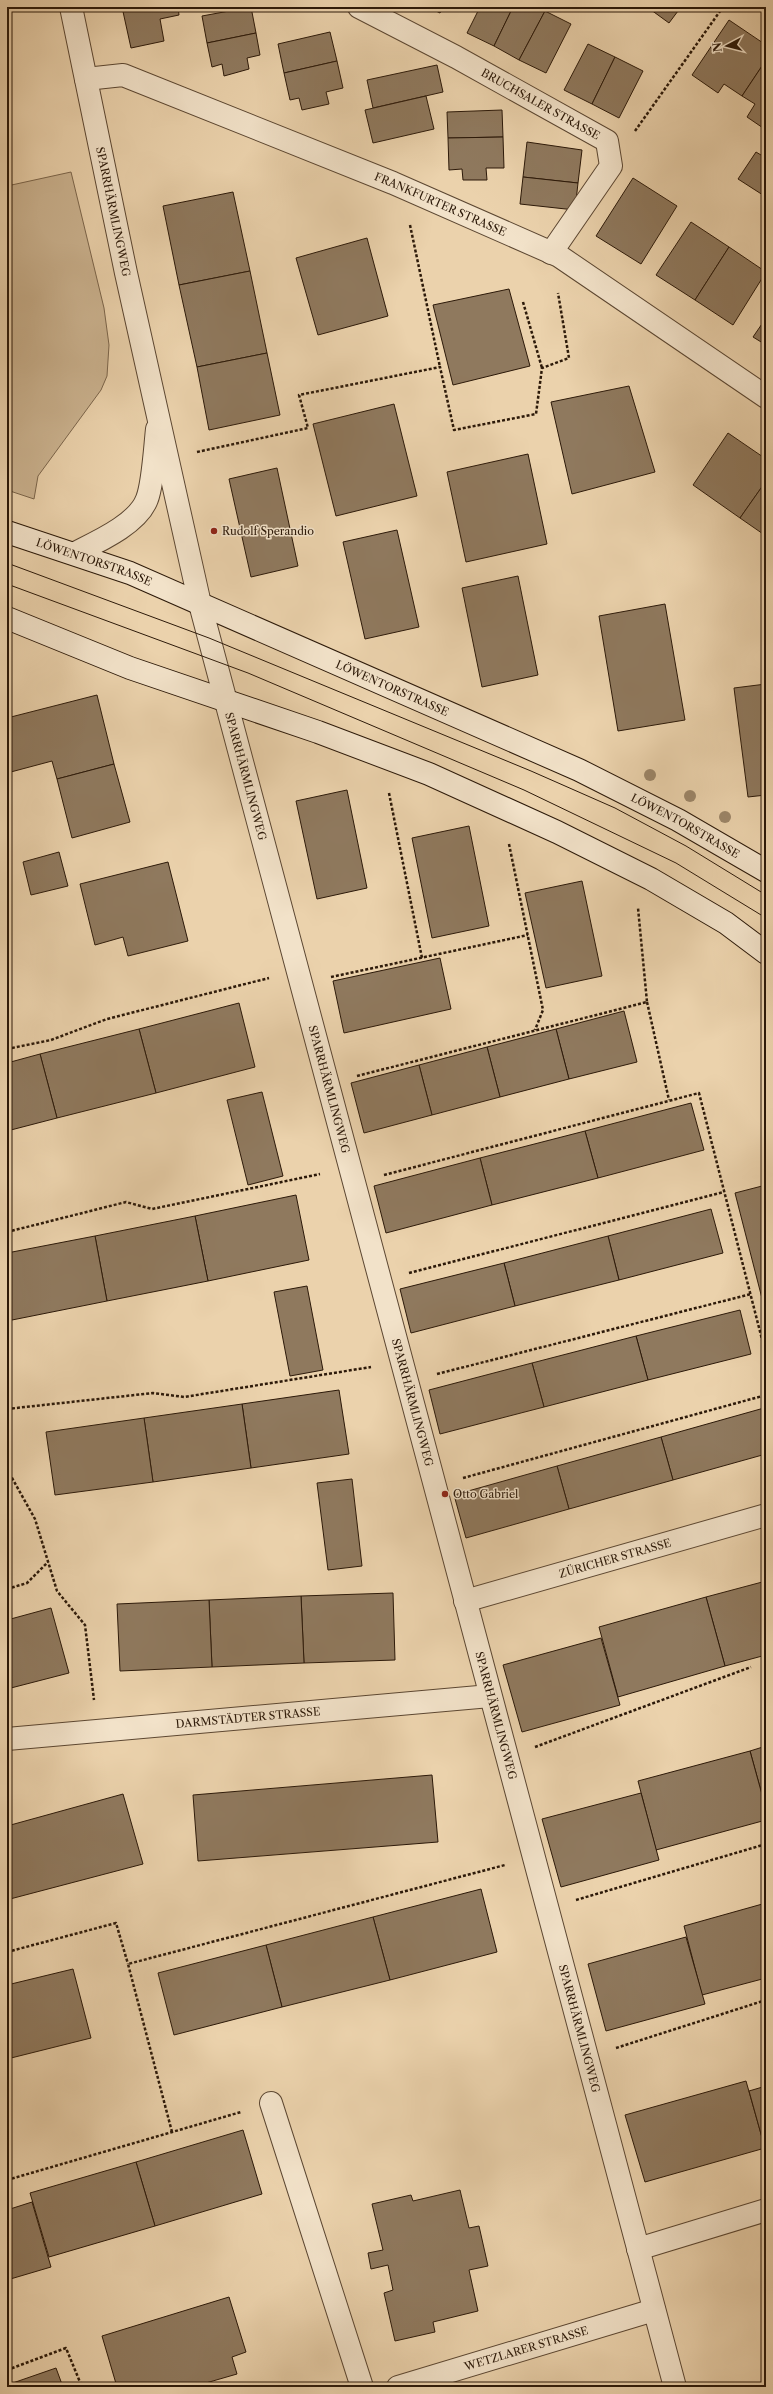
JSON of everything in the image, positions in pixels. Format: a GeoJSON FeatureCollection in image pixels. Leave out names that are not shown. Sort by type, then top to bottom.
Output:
{"type":"FeatureCollection","features":[{"type":"Feature","properties":{"kind":"street","name":"SPARRHÄRMLINGWEG"},"geometry":{"type":"LineString","coordinates":[[71,7],[200,604],[326,1084],[675,2387]]}},
{"type":"Feature","properties":{"kind":"street","name":"BRUCHSALER STRASSE"},"geometry":{"type":"LineString","coordinates":[[359,7],[456,57],[606,141],[611,166]]}},
{"type":"Feature","properties":{"kind":"street","name":"FRANKFURTER STRASSE"},"geometry":{"type":"LineString","coordinates":[[86,79],[123,75],[392,183],[559,256],[766,397]]}},
{"type":"Feature","properties":{"kind":"street"},"geometry":{"type":"LineString","coordinates":[[551,253],[611,166]]}},
{"type":"Feature","properties":{"kind":"street","name":"SPARRHÄRMLINGWEG"},"geometry":{"type":"LineString","coordinates":[[75,553],[123,526],[136,515],[147,500],[159,416]]}},
{"type":"Feature","properties":{"kind":"street","name":"LÖWENTORSTRASSE"},"geometry":{"type":"LineString","coordinates":[[7,532],[75,553],[130,573],[579,770],[678,820],[766,871]]}},
{"type":"Feature","properties":{"kind":"street"},"geometry":{"type":"LineString","coordinates":[[7,618],[130,668],[226,700],[429,774],[557,832],[658,883],[726,923],[766,953]]}},
{"type":"Feature","properties":{"kind":"street","name":"ZÜRICHER STRASSE"},"geometry":{"type":"LineString","coordinates":[[465,1600],[766,1515]]}},
{"type":"Feature","properties":{"kind":"street","name":"DARMSTÄDTER STRASSE"},"geometry":{"type":"LineString","coordinates":[[7,1740],[490,1696]]}},
{"type":"Feature","properties":{"kind":"street"},"geometry":{"type":"LineString","coordinates":[[271,2103],[362,2387]]}},
{"type":"Feature","properties":{"kind":"street"},"geometry":{"type":"LineString","coordinates":[[638,2249],[766,2210]]}},
{"type":"Feature","properties":{"kind":"street","name":"WETZLARER STRASSE"},"geometry":{"type":"LineString","coordinates":[[398,2387],[654,2310]]}},
{"type":"Feature","properties":{"kind":"path"},"geometry":{"type":"LineString","coordinates":[[611,166],[723,7]]}},
{"type":"Feature","properties":{"kind":"path"},"geometry":{"type":"LineString","coordinates":[[392,183],[408,217],[454,430],[536,414],[542,368],[523,302]]}},
{"type":"Feature","properties":{"kind":"path"},"geometry":{"type":"LineString","coordinates":[[542,368],[569,358],[551,253]]}},
{"type":"Feature","properties":{"kind":"path"},"geometry":{"type":"LineString","coordinates":[[169,458],[308,428],[299,395],[440,367]]}},
{"type":"Feature","properties":{"kind":"path"},"geometry":{"type":"LineString","coordinates":[[388,787],[422,958]]}},
{"type":"Feature","properties":{"kind":"path"},"geometry":{"type":"LineString","coordinates":[[507,837],[543,1010],[535,1030]]}},
{"type":"Feature","properties":{"kind":"path"},"geometry":{"type":"LineString","coordinates":[[638,908],[647,1002],[669,1100]]}},
{"type":"Feature","properties":{"kind":"path"},"geometry":{"type":"LineString","coordinates":[[7,1049],[51,1040],[107,1019],[298,977],[422,958],[528,935]]}},
{"type":"Feature","properties":{"kind":"path"},"geometry":{"type":"LineString","coordinates":[[326,1084],[647,1002]]}},
{"type":"Feature","properties":{"kind":"path"},"geometry":{"type":"LineString","coordinates":[[7,1232],[126,1202],[152,1209],[351,1175],[699,1093],[766,1355]]}},
{"type":"Feature","properties":{"kind":"path"},"geometry":{"type":"LineString","coordinates":[[379,1281],[724,1192]]}},
{"type":"Feature","properties":{"kind":"path"},"geometry":{"type":"LineString","coordinates":[[7,1409],[153,1393],[184,1397],[404,1372],[751,1294]]}},
{"type":"Feature","properties":{"kind":"path"},"geometry":{"type":"LineString","coordinates":[[434,1486],[766,1395]]}},
{"type":"Feature","properties":{"kind":"path"},"geometry":{"type":"LineString","coordinates":[[7,1469],[35,1519],[57,1591],[85,1625],[98,1731]]}},
{"type":"Feature","properties":{"kind":"path"},"geometry":{"type":"LineString","coordinates":[[7,1589],[27,1583],[48,1561]]}},
{"type":"Feature","properties":{"kind":"path"},"geometry":{"type":"LineString","coordinates":[[507,1757],[751,1667]]}},
{"type":"Feature","properties":{"kind":"path"},"geometry":{"type":"LineString","coordinates":[[547,1908],[766,1844]]}},
{"type":"Feature","properties":{"kind":"path"},"geometry":{"type":"LineString","coordinates":[[128,1964],[533,1857]]}},
{"type":"Feature","properties":{"kind":"path"},"geometry":{"type":"LineString","coordinates":[[7,1952],[116,1923],[172,2132]]}},
{"type":"Feature","properties":{"kind":"path"},"geometry":{"type":"LineString","coordinates":[[587,2057],[766,2000]]}},
{"type":"Feature","properties":{"kind":"path"},"geometry":{"type":"LineString","coordinates":[[7,2180],[271,2103]]}},
{"type":"Feature","properties":{"kind":"path"},"geometry":{"type":"LineString","coordinates":[[7,2370],[66,2348],[82,2387]]}},
{"type":"Feature","properties":{"kind":"shaded area"},"geometry":{"type":"Polygon","coordinates":[[[71,172],[104,308],[109,345],[107,376],[101,390],[38,476],[34,499],[7,490],[7,186],[71,172]]]}},
{"type":"Feature","properties":{"kind":"building"},"geometry":{"type":"Polygon","coordinates":[[[122,7],[178,7],[179,15],[160,19],[164,41],[131,48],[122,7]]]}},
{"type":"Feature","properties":{"kind":"building"},"geometry":{"type":"Polygon","coordinates":[[[251,7],[256,33],[207,43],[202,16],[251,7]]]}},
{"type":"Feature","properties":{"kind":"building"},"geometry":{"type":"Polygon","coordinates":[[[428,7],[443,7],[440,13],[428,7]]]}},
{"type":"Feature","properties":{"kind":"building"},"geometry":{"type":"Polygon","coordinates":[[[480,7],[513,7],[494,46],[467,33],[480,7]]]}},
{"type":"Feature","properties":{"kind":"building"},"geometry":{"type":"Polygon","coordinates":[[[513,7],[538,7],[545,11],[519,60],[494,46],[513,7]]]}},
{"type":"Feature","properties":{"kind":"building"},"geometry":{"type":"Polygon","coordinates":[[[647,7],[681,7],[669,23],[647,7]]]}},
{"type":"Feature","properties":{"kind":"building"},"geometry":{"type":"Polygon","coordinates":[[[545,11],[571,24],[546,73],[519,60],[545,11]]]}},
{"type":"Feature","properties":{"kind":"building"},"geometry":{"type":"Polygon","coordinates":[[[729,20],[766,45],[766,60],[742,96],[724,84],[718,93],[692,75],[729,20]]]}},
{"type":"Feature","properties":{"kind":"building"},"geometry":{"type":"Polygon","coordinates":[[[330,32],[337,61],[284,73],[278,44],[330,32]]]}},
{"type":"Feature","properties":{"kind":"building"},"geometry":{"type":"Polygon","coordinates":[[[256,33],[260,55],[247,58],[249,69],[224,76],[222,64],[212,67],[207,43],[256,33]]]}},
{"type":"Feature","properties":{"kind":"building"},"geometry":{"type":"Polygon","coordinates":[[[588,44],[615,57],[592,104],[564,90],[588,44]]]}},
{"type":"Feature","properties":{"kind":"building"},"geometry":{"type":"Polygon","coordinates":[[[615,57],[643,71],[619,118],[592,104],[615,57]]]}},
{"type":"Feature","properties":{"kind":"building"},"geometry":{"type":"Polygon","coordinates":[[[766,60],[766,130],[747,117],[755,104],[742,96],[766,60]]]}},
{"type":"Feature","properties":{"kind":"building"},"geometry":{"type":"Polygon","coordinates":[[[337,61],[343,88],[326,92],[329,104],[302,110],[299,98],[290,100],[284,73],[337,61]]]}},
{"type":"Feature","properties":{"kind":"building"},"geometry":{"type":"Polygon","coordinates":[[[437,65],[443,92],[373,108],[367,80],[437,65]]]}},
{"type":"Feature","properties":{"kind":"building"},"geometry":{"type":"Polygon","coordinates":[[[426,96],[434,129],[373,143],[365,110],[426,96]]]}},
{"type":"Feature","properties":{"kind":"building"},"geometry":{"type":"Polygon","coordinates":[[[502,110],[503,137],[448,138],[447,112],[502,110]]]}},
{"type":"Feature","properties":{"kind":"building"},"geometry":{"type":"Polygon","coordinates":[[[503,137],[504,168],[486,168],[487,180],[463,180],[462,169],[449,170],[448,138],[503,137]]]}},
{"type":"Feature","properties":{"kind":"building"},"geometry":{"type":"Polygon","coordinates":[[[527,142],[582,150],[578,183],[523,177],[527,142]]]}},
{"type":"Feature","properties":{"kind":"building"},"geometry":{"type":"Polygon","coordinates":[[[756,152],[766,158],[766,197],[738,179],[756,152]]]}},
{"type":"Feature","properties":{"kind":"building"},"geometry":{"type":"Polygon","coordinates":[[[523,177],[578,183],[575,210],[520,204],[523,177]]]}},
{"type":"Feature","properties":{"kind":"building"},"geometry":{"type":"Polygon","coordinates":[[[633,178],[677,206],[641,264],[596,236],[633,178]]]}},
{"type":"Feature","properties":{"kind":"building"},"geometry":{"type":"Polygon","coordinates":[[[233,192],[250,271],[179,285],[163,206],[233,192]]]}},
{"type":"Feature","properties":{"kind":"building"},"geometry":{"type":"Polygon","coordinates":[[[691,222],[729,247],[695,300],[656,275],[691,222]]]}},
{"type":"Feature","properties":{"kind":"building"},"geometry":{"type":"Polygon","coordinates":[[[367,238],[388,316],[318,335],[296,258],[367,238]]]}},
{"type":"Feature","properties":{"kind":"building"},"geometry":{"type":"Polygon","coordinates":[[[729,247],[766,272],[733,325],[695,300],[729,247]]]}},
{"type":"Feature","properties":{"kind":"building"},"geometry":{"type":"Polygon","coordinates":[[[250,271],[267,353],[197,367],[179,285],[250,271]]]}},
{"type":"Feature","properties":{"kind":"building"},"geometry":{"type":"Polygon","coordinates":[[[509,289],[530,366],[453,385],[433,305],[509,289]]]}},
{"type":"Feature","properties":{"kind":"building"},"geometry":{"type":"Polygon","coordinates":[[[766,318],[766,345],[753,337],[766,318]]]}},
{"type":"Feature","properties":{"kind":"building"},"geometry":{"type":"Polygon","coordinates":[[[267,353],[280,415],[209,430],[197,367],[267,353]]]}},
{"type":"Feature","properties":{"kind":"building"},"geometry":{"type":"Polygon","coordinates":[[[629,386],[655,472],[572,494],[551,402],[629,386]]]}},
{"type":"Feature","properties":{"kind":"building"},"geometry":{"type":"Polygon","coordinates":[[[394,404],[417,496],[336,516],[313,424],[394,404]]]}},
{"type":"Feature","properties":{"kind":"building"},"geometry":{"type":"Polygon","coordinates":[[[728,433],[766,459],[766,481],[740,518],[693,485],[728,433]]]}},
{"type":"Feature","properties":{"kind":"building"},"geometry":{"type":"Polygon","coordinates":[[[528,454],[547,544],[466,562],[447,472],[528,454]]]}},
{"type":"Feature","properties":{"kind":"building"},"geometry":{"type":"Polygon","coordinates":[[[277,468],[298,566],[251,577],[229,479],[277,468]]]}},
{"type":"Feature","properties":{"kind":"building"},"geometry":{"type":"Polygon","coordinates":[[[766,481],[766,536],[740,518],[766,481]]]}},
{"type":"Feature","properties":{"kind":"building"},"geometry":{"type":"Polygon","coordinates":[[[397,530],[419,627],[365,639],[343,542],[397,530]]]}},
{"type":"Feature","properties":{"kind":"building"},"geometry":{"type":"Polygon","coordinates":[[[518,576],[538,675],[482,687],[462,588],[518,576]]]}},
{"type":"Feature","properties":{"kind":"building"},"geometry":{"type":"Polygon","coordinates":[[[665,604],[685,720],[618,731],[599,616],[665,604]]]}},
{"type":"Feature","properties":{"kind":"building"},"geometry":{"type":"Polygon","coordinates":[[[766,684],[766,795],[748,797],[734,688],[766,684]]]}},
{"type":"Feature","properties":{"kind":"building"},"geometry":{"type":"Polygon","coordinates":[[[97,695],[114,764],[57,779],[52,761],[7,773],[7,718],[97,695]]]}},
{"type":"Feature","properties":{"kind":"building"},"geometry":{"type":"Polygon","coordinates":[[[114,764],[130,822],[72,838],[57,779],[114,764]]]}},
{"type":"Feature","properties":{"kind":"building"},"geometry":{"type":"Polygon","coordinates":[[[347,790],[367,888],[317,899],[296,801],[347,790]]]}},
{"type":"Feature","properties":{"kind":"building"},"geometry":{"type":"Polygon","coordinates":[[[469,826],[489,926],[432,938],[412,838],[469,826]]]}},
{"type":"Feature","properties":{"kind":"building"},"geometry":{"type":"Polygon","coordinates":[[[59,852],[68,886],[31,895],[23,862],[59,852]]]}},
{"type":"Feature","properties":{"kind":"building"},"geometry":{"type":"Polygon","coordinates":[[[168,862],[188,941],[128,956],[123,937],[95,945],[80,884],[168,862]]]}},
{"type":"Feature","properties":{"kind":"building"},"geometry":{"type":"Polygon","coordinates":[[[582,881],[602,976],[546,988],[525,893],[582,881]]]}},
{"type":"Feature","properties":{"kind":"building"},"geometry":{"type":"Polygon","coordinates":[[[440,958],[451,1009],[344,1033],[333,981],[440,958]]]}},
{"type":"Feature","properties":{"kind":"building"},"geometry":{"type":"Polygon","coordinates":[[[239,1003],[255,1067],[156,1093],[139,1029],[239,1003]]]}},
{"type":"Feature","properties":{"kind":"building"},"geometry":{"type":"Polygon","coordinates":[[[624,1011],[637,1062],[569,1079],[556,1029],[624,1011]]]}},
{"type":"Feature","properties":{"kind":"building"},"geometry":{"type":"Polygon","coordinates":[[[139,1029],[156,1093],[57,1118],[40,1054],[139,1029]]]}},
{"type":"Feature","properties":{"kind":"building"},"geometry":{"type":"Polygon","coordinates":[[[556,1029],[569,1079],[500,1097],[487,1047],[556,1029]]]}},
{"type":"Feature","properties":{"kind":"building"},"geometry":{"type":"Polygon","coordinates":[[[487,1047],[500,1097],[432,1115],[419,1065],[487,1047]]]}},
{"type":"Feature","properties":{"kind":"building"},"geometry":{"type":"Polygon","coordinates":[[[40,1054],[57,1118],[7,1131],[7,1063],[40,1054]]]}},
{"type":"Feature","properties":{"kind":"building"},"geometry":{"type":"Polygon","coordinates":[[[419,1065],[432,1115],[364,1133],[351,1083],[419,1065]]]}},
{"type":"Feature","properties":{"kind":"building"},"geometry":{"type":"Polygon","coordinates":[[[262,1092],[283,1176],[248,1185],[227,1100],[262,1092]]]}},
{"type":"Feature","properties":{"kind":"building"},"geometry":{"type":"Polygon","coordinates":[[[691,1103],[704,1150],[598,1178],[585,1131],[691,1103]]]}},
{"type":"Feature","properties":{"kind":"building"},"geometry":{"type":"Polygon","coordinates":[[[585,1131],[598,1178],[492,1205],[480,1158],[585,1131]]]}},
{"type":"Feature","properties":{"kind":"building"},"geometry":{"type":"Polygon","coordinates":[[[480,1158],[492,1205],[386,1233],[374,1186],[480,1158]]]}},
{"type":"Feature","properties":{"kind":"building"},"geometry":{"type":"Polygon","coordinates":[[[766,1185],[766,1314],[735,1193],[766,1185]]]}},
{"type":"Feature","properties":{"kind":"building"},"geometry":{"type":"Polygon","coordinates":[[[296,1195],[309,1260],[208,1281],[195,1216],[296,1195]]]}},
{"type":"Feature","properties":{"kind":"building"},"geometry":{"type":"Polygon","coordinates":[[[711,1209],[723,1253],[619,1280],[608,1236],[711,1209]]]}},
{"type":"Feature","properties":{"kind":"building"},"geometry":{"type":"Polygon","coordinates":[[[195,1216],[208,1281],[107,1301],[95,1236],[195,1216]]]}},
{"type":"Feature","properties":{"kind":"building"},"geometry":{"type":"Polygon","coordinates":[[[95,1236],[107,1301],[7,1321],[7,1253],[95,1236]]]}},
{"type":"Feature","properties":{"kind":"building"},"geometry":{"type":"Polygon","coordinates":[[[608,1236],[619,1280],[515,1306],[504,1263],[608,1236]]]}},
{"type":"Feature","properties":{"kind":"building"},"geometry":{"type":"Polygon","coordinates":[[[504,1263],[515,1306],[411,1333],[400,1289],[504,1263]]]}},
{"type":"Feature","properties":{"kind":"building"},"geometry":{"type":"Polygon","coordinates":[[[307,1286],[323,1370],[290,1376],[274,1292],[307,1286]]]}},
{"type":"Feature","properties":{"kind":"building"},"geometry":{"type":"Polygon","coordinates":[[[740,1310],[751,1354],[648,1380],[636,1336],[740,1310]]]}},
{"type":"Feature","properties":{"kind":"building"},"geometry":{"type":"Polygon","coordinates":[[[636,1336],[648,1380],[544,1407],[532,1363],[636,1336]]]}},
{"type":"Feature","properties":{"kind":"building"},"geometry":{"type":"Polygon","coordinates":[[[532,1363],[544,1407],[440,1434],[429,1390],[532,1363]]]}},
{"type":"Feature","properties":{"kind":"building"},"geometry":{"type":"Polygon","coordinates":[[[339,1390],[349,1454],[251,1468],[242,1404],[339,1390]]]}},
{"type":"Feature","properties":{"kind":"building"},"geometry":{"type":"Polygon","coordinates":[[[242,1404],[251,1468],[153,1482],[144,1418],[242,1404]]]}},
{"type":"Feature","properties":{"kind":"building"},"geometry":{"type":"Polygon","coordinates":[[[764,1408],[766,1416],[766,1454],[673,1480],[661,1437],[764,1408]]]}},
{"type":"Feature","properties":{"kind":"building"},"geometry":{"type":"Polygon","coordinates":[[[144,1418],[153,1482],[55,1495],[46,1432],[144,1418]]]}},
{"type":"Feature","properties":{"kind":"building"},"geometry":{"type":"Polygon","coordinates":[[[661,1437],[673,1480],[569,1509],[557,1466],[661,1437]]]}},
{"type":"Feature","properties":{"kind":"building"},"geometry":{"type":"Polygon","coordinates":[[[557,1466],[569,1509],[466,1538],[454,1495],[557,1466]]]}},
{"type":"Feature","properties":{"kind":"building"},"geometry":{"type":"Polygon","coordinates":[[[352,1479],[362,1566],[328,1570],[317,1483],[352,1479]]]}},
{"type":"Feature","properties":{"kind":"building"},"geometry":{"type":"Polygon","coordinates":[[[766,1581],[766,1655],[725,1666],[706,1597],[766,1581]]]}},
{"type":"Feature","properties":{"kind":"building"},"geometry":{"type":"Polygon","coordinates":[[[393,1593],[395,1660],[304,1663],[301,1596],[393,1593]]]}},
{"type":"Feature","properties":{"kind":"building"},"geometry":{"type":"Polygon","coordinates":[[[301,1596],[304,1663],[212,1667],[209,1600],[301,1596]]]}},
{"type":"Feature","properties":{"kind":"building"},"geometry":{"type":"Polygon","coordinates":[[[706,1597],[725,1666],[618,1697],[599,1627],[706,1597]]]}},
{"type":"Feature","properties":{"kind":"building"},"geometry":{"type":"Polygon","coordinates":[[[209,1600],[212,1667],[120,1671],[117,1604],[209,1600]]]}},
{"type":"Feature","properties":{"kind":"building"},"geometry":{"type":"Polygon","coordinates":[[[51,1608],[69,1673],[7,1689],[7,1620],[51,1608]]]}},
{"type":"Feature","properties":{"kind":"building"},"geometry":{"type":"Polygon","coordinates":[[[601,1638],[620,1705],[522,1732],[503,1665],[601,1638]]]}},
{"type":"Feature","properties":{"kind":"building"},"geometry":{"type":"Polygon","coordinates":[[[766,1746],[766,1809],[750,1751],[766,1746]]]}},
{"type":"Feature","properties":{"kind":"building"},"geometry":{"type":"Polygon","coordinates":[[[750,1751],[766,1809],[766,1820],[656,1850],[638,1781],[750,1751]]]}},
{"type":"Feature","properties":{"kind":"building"},"geometry":{"type":"Polygon","coordinates":[[[432,1775],[438,1842],[198,1861],[193,1795],[432,1775]]]}},
{"type":"Feature","properties":{"kind":"building"},"geometry":{"type":"Polygon","coordinates":[[[641,1793],[659,1860],[561,1887],[542,1819],[641,1793]]]}},
{"type":"Feature","properties":{"kind":"building"},"geometry":{"type":"Polygon","coordinates":[[[123,1794],[143,1864],[10,1899],[7,1889],[7,1826],[123,1794]]]}},
{"type":"Feature","properties":{"kind":"building"},"geometry":{"type":"Polygon","coordinates":[[[481,1889],[497,1952],[390,1980],[373,1917],[481,1889]]]}},
{"type":"Feature","properties":{"kind":"building"},"geometry":{"type":"Polygon","coordinates":[[[766,1903],[766,1978],[702,1995],[684,1926],[766,1903]]]}},
{"type":"Feature","properties":{"kind":"building"},"geometry":{"type":"Polygon","coordinates":[[[373,1917],[390,1980],[282,2007],[266,1945],[373,1917]]]}},
{"type":"Feature","properties":{"kind":"building"},"geometry":{"type":"Polygon","coordinates":[[[686,1937],[705,2004],[606,2031],[588,1964],[686,1937]]]}},
{"type":"Feature","properties":{"kind":"building"},"geometry":{"type":"Polygon","coordinates":[[[266,1945],[282,2007],[174,2035],[158,1973],[266,1945]]]}},
{"type":"Feature","properties":{"kind":"building"},"geometry":{"type":"Polygon","coordinates":[[[73,1969],[91,2038],[7,2059],[7,1985],[73,1969]]]}},
{"type":"Feature","properties":{"kind":"building"},"geometry":{"type":"Polygon","coordinates":[[[746,2081],[765,2148],[645,2182],[625,2115],[746,2081]]]}},
{"type":"Feature","properties":{"kind":"building"},"geometry":{"type":"Polygon","coordinates":[[[766,2086],[766,2152],[749,2091],[766,2086]]]}},
{"type":"Feature","properties":{"kind":"building"},"geometry":{"type":"Polygon","coordinates":[[[243,2130],[262,2194],[155,2226],[136,2162],[243,2130]]]}},
{"type":"Feature","properties":{"kind":"building"},"geometry":{"type":"Polygon","coordinates":[[[136,2162],[155,2226],[49,2257],[30,2193],[136,2162]]]}},
{"type":"Feature","properties":{"kind":"building"},"geometry":{"type":"Polygon","coordinates":[[[460,2190],[469,2228],[479,2226],[488,2266],[469,2270],[478,2311],[433,2322],[435,2332],[395,2341],[384,2293],[393,2290],[388,2265],[371,2269],[368,2253],[383,2250],[372,2204],[411,2195],[413,2201],[460,2190]]]}},
{"type":"Feature","properties":{"kind":"building"},"geometry":{"type":"Polygon","coordinates":[[[32,2202],[51,2267],[7,2280],[7,2210],[32,2202]]]}},
{"type":"Feature","properties":{"kind":"building"},"geometry":{"type":"Polygon","coordinates":[[[229,2297],[246,2352],[232,2357],[237,2374],[192,2387],[117,2387],[102,2336],[229,2297]]]}},
{"type":"Feature","properties":{"kind":"building"},"geometry":{"type":"Polygon","coordinates":[[[56,2368],[63,2387],[7,2387],[7,2385],[56,2368]]]}},
{"type":"Feature","properties":{"kind":"tram line"},"geometry":{"type":"LineString","coordinates":[[7,563],[209,638],[531,771],[615,808],[686,846],[766,895]]}},
{"type":"Feature","properties":{"kind":"tram line"},"geometry":{"type":"LineString","coordinates":[[7,584],[248,673],[524,790],[676,863],[766,918]]}},
{"type":"Feature","properties":{"kind":"place","name":"Rudolf Sperandio"},"geometry":{"type":"Point","coordinates":[214,531]}},
{"type":"Feature","properties":{"kind":"place","name":"Otto Gabriel"},"geometry":{"type":"Point","coordinates":[445,1494]}}]}
